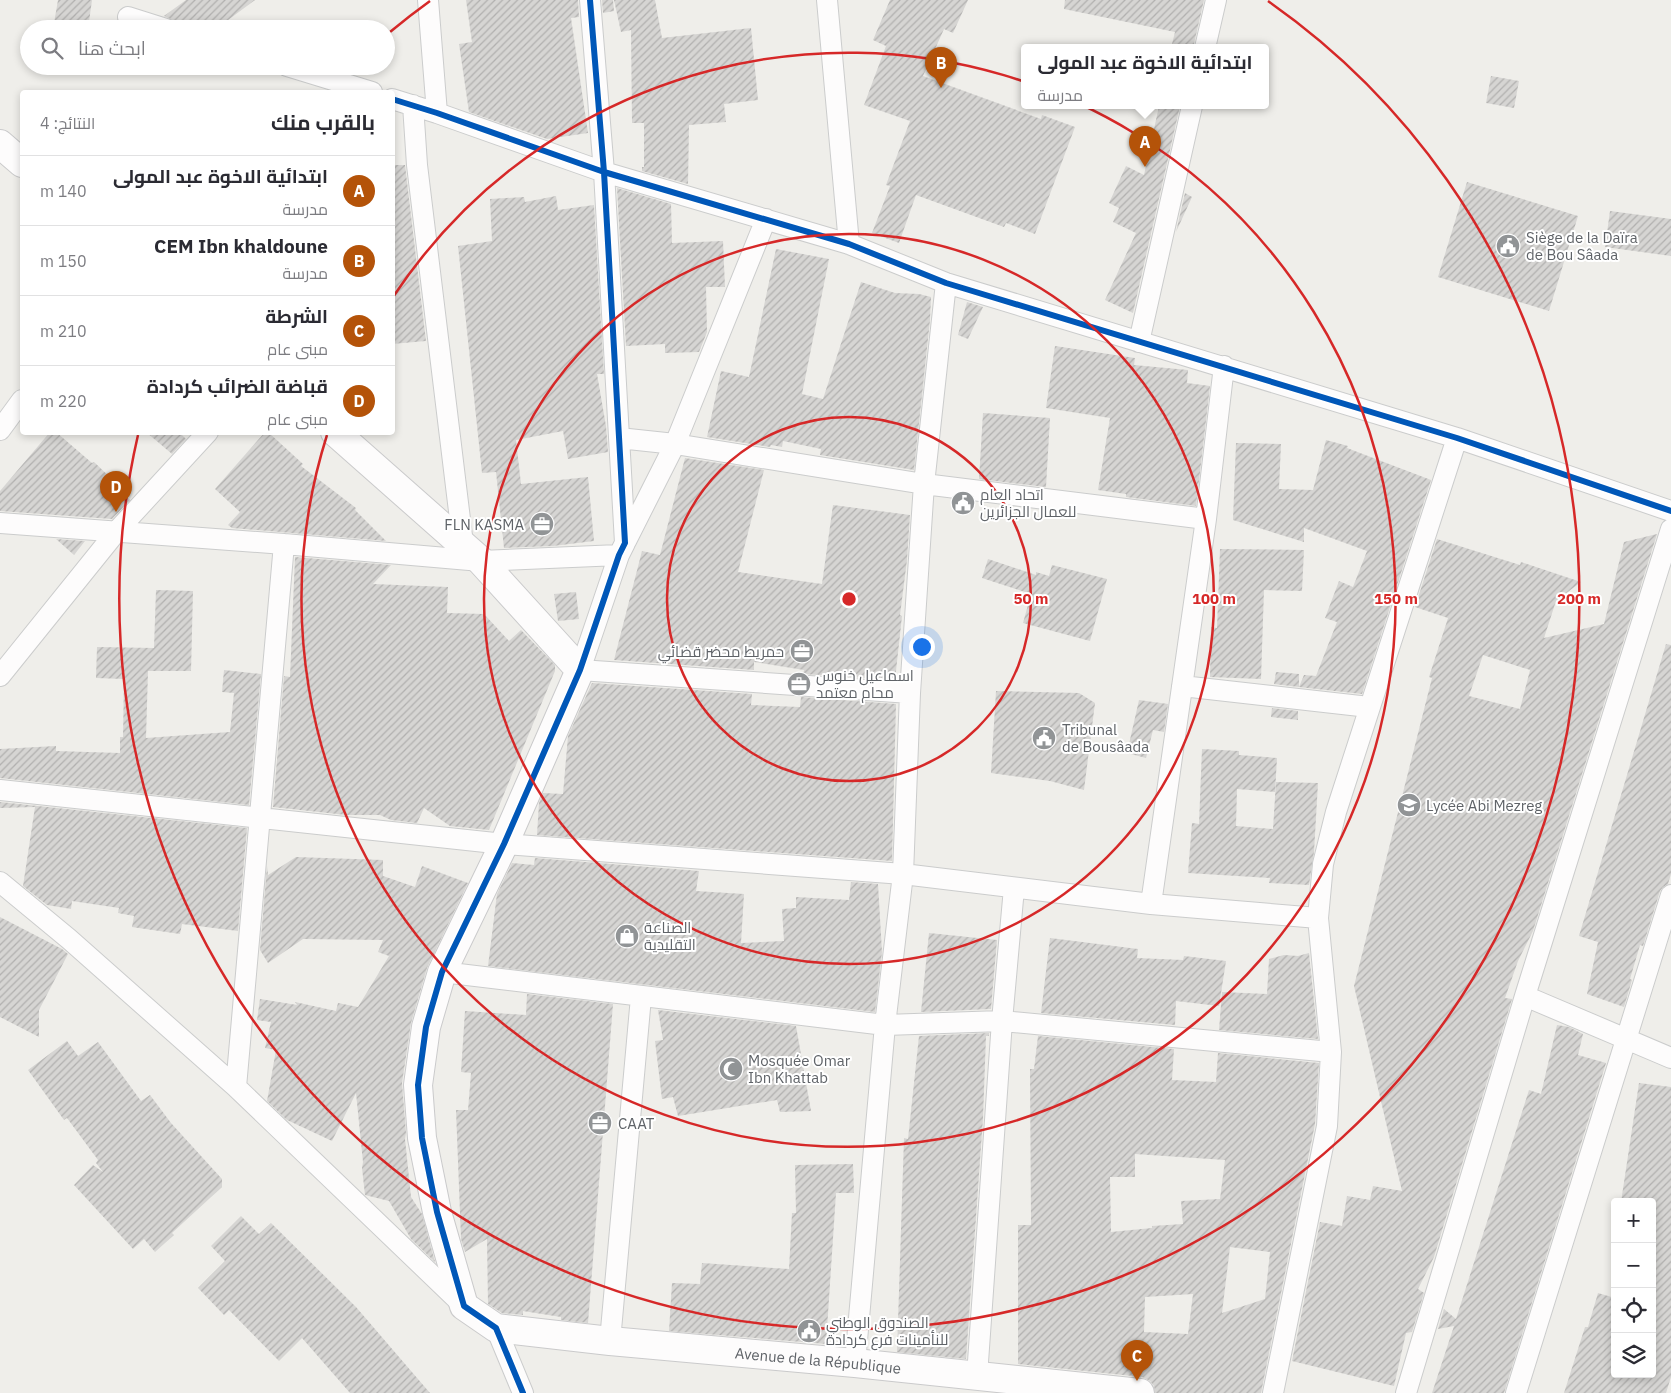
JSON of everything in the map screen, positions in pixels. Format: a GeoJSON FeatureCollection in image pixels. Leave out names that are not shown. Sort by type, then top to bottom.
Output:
{"type":"FeatureCollection","features":[{"type":"Feature","properties":{"kind":"street"},"geometry":{"type":"LineString","coordinates":[[428,0],[437,113]]}},
{"type":"Feature","properties":{"kind":"street"},"geometry":{"type":"LineString","coordinates":[[590,0],[604,172],[619,438],[622,549]]}},
{"type":"Feature","properties":{"kind":"street"},"geometry":{"type":"LineString","coordinates":[[827,0],[849,244]]}},
{"type":"Feature","properties":{"kind":"street"},"geometry":{"type":"LineString","coordinates":[[1206,44],[1216,0]]}},
{"type":"Feature","properties":{"kind":"street"},"geometry":{"type":"LineString","coordinates":[[127,15],[141,20]]}},
{"type":"Feature","properties":{"kind":"street"},"geometry":{"type":"LineString","coordinates":[[316,75],[365,90]]}},
{"type":"Feature","properties":{"kind":"street"},"geometry":{"type":"LineString","coordinates":[[395,100],[604,172],[849,244],[946,282],[1457,438],[1671,510]]}},
{"type":"Feature","properties":{"kind":"street"},"geometry":{"type":"LineString","coordinates":[[413,105],[417,165],[472,552]]}},
{"type":"Feature","properties":{"kind":"street"},"geometry":{"type":"LineString","coordinates":[[1139,342],[1191,109]]}},
{"type":"Feature","properties":{"kind":"street"},"geometry":{"type":"LineString","coordinates":[[0,144],[20,161]]}},
{"type":"Feature","properties":{"kind":"street"},"geometry":{"type":"LineString","coordinates":[[464,1306],[437,1212],[422,1138],[418,1085],[426,1027],[442,972],[504,844],[580,670],[622,549],[674,444],[766,219]]}},
{"type":"Feature","properties":{"kind":"street"},"geometry":{"type":"LineString","coordinates":[[855,1363],[885,1025],[903,874],[910,693],[924,484],[946,282]]}},
{"type":"Feature","properties":{"kind":"street"},"geometry":{"type":"LineString","coordinates":[[1151,904],[1206,519],[1224,366]]}},
{"type":"Feature","properties":{"kind":"street"},"geometry":{"type":"LineString","coordinates":[[0,430],[20,403]]}},
{"type":"Feature","properties":{"kind":"street"},"geometry":{"type":"LineString","coordinates":[[0,676],[116,532],[205,435]]}},
{"type":"Feature","properties":{"kind":"street"},"geometry":{"type":"LineString","coordinates":[[337,435],[472,552],[580,670],[910,693]]}},
{"type":"Feature","properties":{"kind":"street"},"geometry":{"type":"LineString","coordinates":[[619,438],[674,444],[924,484],[1206,519]]}},
{"type":"Feature","properties":{"kind":"street"},"geometry":{"type":"LineString","coordinates":[[1273,1393],[1327,1126],[1331,1052],[1318,918],[1323,864],[1336,812],[1369,707],[1457,438]]}},
{"type":"Feature","properties":{"kind":"street"},"geometry":{"type":"LineString","coordinates":[[0,523],[284,544],[472,552],[622,549]]}},
{"type":"Feature","properties":{"kind":"street"},"geometry":{"type":"LineString","coordinates":[[1406,1393],[1526,996],[1671,529]]}},
{"type":"Feature","properties":{"kind":"street"},"geometry":{"type":"LineString","coordinates":[[236,1087],[284,544]]}},
{"type":"Feature","properties":{"kind":"street"},"geometry":{"type":"LineString","coordinates":[[1182,686],[1369,707]]}},
{"type":"Feature","properties":{"kind":"street"},"geometry":{"type":"LineString","coordinates":[[0,790],[260,816],[504,844],[903,874],[1151,904],[1318,918]]}},
{"type":"Feature","properties":{"kind":"street"},"geometry":{"type":"LineString","coordinates":[[0,882],[69,939],[236,1087],[464,1306],[496,1328],[523,1393]]}},
{"type":"Feature","properties":{"kind":"street"},"geometry":{"type":"LineString","coordinates":[[977,1376],[1002,1021],[1014,888]]}},
{"type":"Feature","properties":{"kind":"street"},"geometry":{"type":"LineString","coordinates":[[1516,1393],[1671,895]]}},
{"type":"Feature","properties":{"kind":"street"},"geometry":{"type":"LineString","coordinates":[[442,972],[885,1025],[1002,1021],[1331,1052]]}},
{"type":"Feature","properties":{"kind":"street"},"geometry":{"type":"LineString","coordinates":[[1526,996],[1671,1058]]}},
{"type":"Feature","properties":{"kind":"street"},"geometry":{"type":"LineString","coordinates":[[610,1341],[641,997]]}},
{"type":"Feature","properties":{"kind":"street","name":"Avenue de la République"},"geometry":{"type":"LineString","coordinates":[[496,1328],[1140,1393]]}},
{"type":"Feature","properties":{"kind":"building"},"geometry":{"type":"Polygon","coordinates":[[[58,0],[92,0],[89,20],[55,20],[58,0]]]}},
{"type":"Feature","properties":{"kind":"building"},"geometry":{"type":"Polygon","coordinates":[[[186,0],[255,0],[228,20],[172,20],[164,16],[186,0]]]}},
{"type":"Feature","properties":{"kind":"building"},"geometry":{"type":"Polygon","coordinates":[[[466,0],[578,0],[579,17],[571,18],[588,133],[547,139],[469,112],[459,44],[472,42],[466,0]]]}},
{"type":"Feature","properties":{"kind":"building"},"geometry":{"type":"Polygon","coordinates":[[[602,0],[613,0],[614,11],[603,13],[602,0]]]}},
{"type":"Feature","properties":{"kind":"building"},"geometry":{"type":"Polygon","coordinates":[[[614,0],[655,0],[662,38],[751,28],[758,100],[724,104],[726,122],[689,125],[688,184],[642,171],[642,167],[644,167],[644,123],[632,123],[631,30],[621,32],[614,0]]]}},
{"type":"Feature","properties":{"kind":"building"},"geometry":{"type":"Polygon","coordinates":[[[890,0],[968,0],[953,33],[944,29],[923,76],[1041,119],[1042,115],[1075,127],[1035,234],[1006,223],[1004,227],[916,195],[899,243],[872,233],[890,186],[886,185],[910,121],[864,105],[886,46],[873,40],[890,0]]]}},
{"type":"Feature","properties":{"kind":"building"},"geometry":{"type":"Polygon","coordinates":[[[1065,0],[1204,0],[1194,44],[1172,44],[1175,32],[1064,9],[1065,0]]]}},
{"type":"Feature","properties":{"kind":"building"},"geometry":{"type":"Polygon","coordinates":[[[1491,76],[1519,81],[1514,108],[1486,103],[1491,76]]]}},
{"type":"Feature","properties":{"kind":"building"},"geometry":{"type":"Polygon","coordinates":[[[1158,109],[1179,109],[1133,313],[1105,300],[1136,233],[1113,222],[1119,208],[1109,203],[1126,166],[1144,175],[1158,109]]]}},
{"type":"Feature","properties":{"kind":"building"},"geometry":{"type":"Polygon","coordinates":[[[395,165],[405,165],[426,341],[395,344],[395,165]]]}},
{"type":"Feature","properties":{"kind":"building","name":"Siège de la Daïra de Bou Sâada"},"geometry":{"type":"Polygon","coordinates":[[[1467,182],[1578,216],[1549,311],[1438,277],[1467,182]]]}},
{"type":"Feature","properties":{"kind":"building"},"geometry":{"type":"Polygon","coordinates":[[[617,188],[671,204],[672,243],[723,241],[725,287],[706,287],[707,332],[699,352],[665,353],[665,344],[626,346],[617,188]]]}},
{"type":"Feature","properties":{"kind":"building"},"geometry":{"type":"Polygon","coordinates":[[[1185,193],[1192,197],[1176,232],[1185,193]]]}},
{"type":"Feature","properties":{"kind":"building"},"geometry":{"type":"Polygon","coordinates":[[[556,196],[558,210],[594,205],[604,374],[597,374],[606,426],[608,452],[568,459],[563,431],[516,440],[521,484],[588,477],[594,541],[553,546],[504,548],[496,472],[482,473],[458,246],[492,241],[490,199],[524,197],[525,202],[556,196]]]}},
{"type":"Feature","properties":{"kind":"building"},"geometry":{"type":"Polygon","coordinates":[[[1610,211],[1671,219],[1671,256],[1605,247],[1610,211]]]}},
{"type":"Feature","properties":{"kind":"building"},"geometry":{"type":"Polygon","coordinates":[[[776,249],[829,259],[802,394],[823,399],[861,282],[895,293],[919,294],[931,297],[914,470],[820,455],[821,449],[783,441],[782,447],[771,445],[770,447],[707,437],[721,371],[749,377],[776,249]]]}},
{"type":"Feature","properties":{"kind":"building"},"geometry":{"type":"Polygon","coordinates":[[[967,302],[983,307],[968,339],[958,335],[967,302]]]}},
{"type":"Feature","properties":{"kind":"building"},"geometry":{"type":"Polygon","coordinates":[[[1055,346],[1135,358],[1134,365],[1188,370],[1187,383],[1210,386],[1196,506],[1126,497],[1126,494],[1098,490],[1110,418],[1046,408],[1055,346]]]}},
{"type":"Feature","properties":{"kind":"building"},"geometry":{"type":"Polygon","coordinates":[[[983,413],[1050,418],[1046,487],[979,479],[983,413]]]}},
{"type":"Feature","properties":{"kind":"building"},"geometry":{"type":"Polygon","coordinates":[[[47,435],[59,435],[92,463],[94,462],[130,500],[112,519],[0,511],[0,491],[47,435]]]}},
{"type":"Feature","properties":{"kind":"building"},"geometry":{"type":"Polygon","coordinates":[[[150,435],[182,435],[186,439],[172,454],[150,435]]]}},
{"type":"Feature","properties":{"kind":"building"},"geometry":{"type":"Polygon","coordinates":[[[262,435],[271,435],[303,464],[301,466],[356,508],[355,510],[386,541],[232,528],[228,525],[240,512],[215,489],[262,435]]]}},
{"type":"Feature","properties":{"kind":"building"},"geometry":{"type":"Polygon","coordinates":[[[1326,440],[1348,446],[1347,448],[1431,480],[1362,694],[1299,687],[1304,675],[1316,676],[1337,622],[1325,618],[1339,581],[1353,587],[1367,551],[1304,528],[1304,542],[1233,520],[1236,443],[1281,444],[1279,489],[1313,490],[1326,440]]]}},
{"type":"Feature","properties":{"kind":"building"},"geometry":{"type":"Polygon","coordinates":[[[685,458],[764,470],[738,572],[822,584],[833,505],[910,515],[895,680],[803,674],[804,670],[754,662],[754,670],[614,660],[642,551],[660,555],[685,458]]]}},
{"type":"Feature","properties":{"kind":"building"},"geometry":{"type":"Polygon","coordinates":[[[1657,534],[1533,931],[1518,961],[1505,998],[1512,999],[1434,1257],[1418,1289],[1424,1293],[1412,1332],[1406,1333],[1394,1386],[1292,1361],[1320,1222],[1342,1226],[1347,1196],[1370,1200],[1373,1186],[1402,1191],[1354,986],[1432,678],[1429,677],[1448,618],[1415,607],[1437,539],[1520,565],[1521,562],[1581,582],[1556,601],[1544,638],[1604,624],[1624,542],[1657,534]],[[1483,655],[1469,696],[1520,709],[1530,670],[1483,655]]]}},
{"type":"Feature","properties":{"kind":"building"},"geometry":{"type":"Polygon","coordinates":[[[56,539],[85,541],[74,555],[56,539]]]}},
{"type":"Feature","properties":{"kind":"building"},"geometry":{"type":"Polygon","coordinates":[[[1220,549],[1304,550],[1302,591],[1264,590],[1261,679],[1210,677],[1211,627],[1217,628],[1220,549]]]}},
{"type":"Feature","properties":{"kind":"building"},"geometry":{"type":"Polygon","coordinates":[[[295,557],[391,565],[373,584],[448,587],[447,613],[484,614],[509,641],[521,630],[555,665],[555,671],[489,830],[450,826],[424,808],[417,823],[391,820],[380,815],[346,815],[273,807],[284,676],[290,677],[295,557]]]}},
{"type":"Feature","properties":{"kind":"building"},"geometry":{"type":"Polygon","coordinates":[[[988,559],[1036,575],[1036,572],[1049,576],[1052,565],[1107,579],[1090,641],[1023,623],[1031,594],[982,578],[988,559]]]}},
{"type":"Feature","properties":{"kind":"building"},"geometry":{"type":"Polygon","coordinates":[[[156,590],[193,591],[191,671],[148,671],[146,738],[230,732],[234,693],[222,692],[224,670],[261,674],[249,805],[0,778],[0,749],[56,746],[56,751],[120,753],[120,737],[123,737],[124,679],[96,678],[97,647],[154,648],[156,590]]]}},
{"type":"Feature","properties":{"kind":"building"},"geometry":{"type":"Polygon","coordinates":[[[576,592],[579,619],[558,621],[554,594],[576,592]]]}},
{"type":"Feature","properties":{"kind":"building"},"geometry":{"type":"Polygon","coordinates":[[[1666,644],[1671,645],[1671,874],[1668,884],[1660,891],[1643,946],[1640,945],[1624,1007],[1587,994],[1598,942],[1579,936],[1666,644]]]}},
{"type":"Feature","properties":{"kind":"building"},"geometry":{"type":"Polygon","coordinates":[[[1276,672],[1299,674],[1299,687],[1274,684],[1276,672]]]}},
{"type":"Feature","properties":{"kind":"building"},"geometry":{"type":"Polygon","coordinates":[[[592,683],[752,694],[751,705],[800,707],[801,697],[896,704],[892,861],[537,835],[539,803],[543,793],[563,794],[568,736],[592,683]]]}},
{"type":"Feature","properties":{"kind":"building"},"geometry":{"type":"Polygon","coordinates":[[[996,691],[1079,693],[1095,703],[1084,790],[1050,781],[991,773],[996,691]]]}},
{"type":"Feature","properties":{"kind":"building"},"geometry":{"type":"Polygon","coordinates":[[[1139,700],[1168,704],[1164,732],[1153,730],[1146,758],[1127,753],[1139,700]]]}},
{"type":"Feature","properties":{"kind":"building"},"geometry":{"type":"Polygon","coordinates":[[[1272,708],[1298,711],[1298,720],[1271,717],[1272,708]]]}},
{"type":"Feature","properties":{"kind":"building"},"geometry":{"type":"Polygon","coordinates":[[[1202,749],[1239,751],[1239,755],[1277,758],[1275,792],[1237,789],[1236,826],[1273,829],[1276,782],[1318,783],[1314,852],[1309,885],[1269,883],[1270,878],[1188,873],[1192,823],[1199,824],[1202,749]]]}},
{"type":"Feature","properties":{"kind":"building"},"geometry":{"type":"Polygon","coordinates":[[[0,802],[247,828],[238,931],[182,924],[180,934],[132,927],[134,916],[118,913],[119,908],[72,901],[71,909],[47,905],[23,886],[35,807],[0,808],[0,802]]]}},
{"type":"Feature","properties":{"kind":"building"},"geometry":{"type":"Polygon","coordinates":[[[296,857],[383,860],[383,876],[415,887],[422,866],[468,883],[427,968],[411,1023],[402,1083],[411,1197],[422,1214],[435,1262],[411,1239],[389,1201],[365,1195],[356,1093],[332,1141],[287,1120],[267,1101],[276,1050],[265,1048],[271,1022],[257,1020],[260,999],[297,1005],[295,1002],[336,1011],[338,1003],[358,1007],[389,956],[378,952],[383,940],[303,939],[268,963],[260,950],[267,866],[268,875],[296,857]]]}},
{"type":"Feature","properties":{"kind":"building"},"geometry":{"type":"Polygon","coordinates":[[[535,858],[699,871],[696,891],[744,894],[741,943],[784,941],[782,909],[796,908],[796,897],[849,900],[851,882],[878,884],[882,952],[875,1012],[488,966],[497,894],[512,863],[534,865],[535,858]]]}},
{"type":"Feature","properties":{"kind":"building"},"geometry":{"type":"Polygon","coordinates":[[[0,917],[62,949],[68,954],[39,1010],[39,1037],[0,1017],[0,917]]]}},
{"type":"Feature","properties":{"kind":"building"},"geometry":{"type":"Polygon","coordinates":[[[929,933],[997,940],[991,1009],[921,1012],[929,933]]]}},
{"type":"Feature","properties":{"kind":"building"},"geometry":{"type":"Polygon","coordinates":[[[1050,938],[1138,949],[1137,958],[1183,960],[1184,956],[1226,961],[1219,1006],[1176,1001],[1175,1025],[1041,1013],[1050,938]]]}},
{"type":"Feature","properties":{"kind":"building"},"geometry":{"type":"Polygon","coordinates":[[[1309,953],[1318,1039],[1219,1030],[1222,992],[1267,994],[1269,959],[1284,955],[1298,956],[1309,953]]]}},
{"type":"Feature","properties":{"kind":"building"},"geometry":{"type":"Polygon","coordinates":[[[527,994],[613,1004],[588,1323],[561,1320],[561,1317],[523,1311],[523,1315],[502,1313],[488,1304],[487,1239],[465,1252],[461,1239],[456,1110],[468,1110],[471,1073],[461,1072],[465,1011],[526,1015],[527,994]]]}},
{"type":"Feature","properties":{"kind":"building","name":"Mosquée Omar Ibn Khattab"},"geometry":{"type":"Polygon","coordinates":[[[658,1010],[796,1026],[811,1111],[780,1112],[777,1100],[678,1116],[673,1097],[662,1099],[655,1041],[663,1040],[658,1010]]]}},
{"type":"Feature","properties":{"kind":"building"},"geometry":{"type":"Polygon","coordinates":[[[1557,1025],[1569,1027],[1583,1034],[1578,1055],[1606,1063],[1504,1393],[1432,1393],[1454,1326],[1438,1329],[1444,1309],[1456,1319],[1529,1090],[1541,1094],[1557,1025]]]}},
{"type":"Feature","properties":{"kind":"building"},"geometry":{"type":"Polygon","coordinates":[[[989,1033],[989,1036],[986,1036],[983,1118],[966,1359],[897,1352],[904,1138],[908,1139],[919,1036],[989,1033]]]}},
{"type":"Feature","properties":{"kind":"building"},"geometry":{"type":"Polygon","coordinates":[[[1038,1036],[1174,1049],[1172,1080],[1216,1082],[1218,1053],[1319,1063],[1315,1124],[1261,1393],[1155,1393],[1154,1386],[1150,1381],[1142,1377],[1018,1364],[1018,1225],[1031,1225],[1030,1069],[1034,1069],[1038,1036]],[[1135,1154],[1135,1177],[1110,1177],[1111,1232],[1183,1224],[1181,1201],[1220,1199],[1225,1160],[1135,1154]],[[1230,1247],[1222,1313],[1265,1299],[1270,1252],[1230,1247]],[[1193,1294],[1145,1297],[1144,1332],[1188,1334],[1193,1294]]]}},
{"type":"Feature","properties":{"kind":"building"},"geometry":{"type":"Polygon","coordinates":[[[67,1041],[78,1056],[98,1042],[141,1101],[150,1095],[171,1123],[222,1179],[222,1187],[172,1233],[174,1235],[155,1252],[144,1239],[133,1249],[74,1185],[93,1165],[103,1172],[96,1163],[98,1160],[67,1118],[64,1120],[28,1070],[67,1041]]]}},
{"type":"Feature","properties":{"kind":"building"},"geometry":{"type":"Polygon","coordinates":[[[1639,1083],[1671,1087],[1671,1377],[1666,1393],[1564,1393],[1598,1293],[1611,1297],[1611,1378],[1656,1378],[1656,1198],[1622,1198],[1639,1083]]]}},
{"type":"Feature","properties":{"kind":"building"},"geometry":{"type":"Polygon","coordinates":[[[853,1164],[854,1193],[836,1193],[826,1344],[669,1331],[672,1283],[700,1284],[702,1263],[789,1269],[792,1213],[796,1213],[795,1165],[853,1164]]]}},
{"type":"Feature","properties":{"kind":"building"},"geometry":{"type":"Polygon","coordinates":[[[241,1216],[259,1234],[271,1223],[356,1307],[430,1393],[350,1393],[302,1338],[279,1361],[229,1310],[224,1315],[198,1288],[225,1261],[211,1246],[241,1216]]]}},
{"type":"Feature","properties":{"kind":"cycle path"},"geometry":{"type":"LineString","coordinates":[[523,1393],[496,1328],[464,1306],[437,1212],[422,1138],[418,1085],[426,1027],[442,972],[504,844],[580,670],[619,555],[625,543],[604,172],[590,0]]}},
{"type":"Feature","properties":{"kind":"cycle path"},"geometry":{"type":"LineString","coordinates":[[395,100],[604,172],[849,244],[946,283],[1457,438],[1671,511]]}},
{"type":"Feature","properties":{"kind":"place","name":"CEM Ibn khaldoune"},"geometry":{"type":"Point","coordinates":[941,88]}},
{"type":"Feature","properties":{"kind":"place","name":"ابتدائية الاخوة عبد المولى"},"geometry":{"type":"Point","coordinates":[1145,167]}},
{"type":"Feature","properties":{"kind":"place","name":"Siège de la Daïra de Bou Sâada"},"geometry":{"type":"Point","coordinates":[1508,246]}},
{"type":"Feature","properties":{"kind":"place","name":"اتحاد العام للعمال الجزائرين"},"geometry":{"type":"Point","coordinates":[963,503]}},
{"type":"Feature","properties":{"kind":"place","name":"قباضة الضرائب كردادة"},"geometry":{"type":"Point","coordinates":[116,512]}},
{"type":"Feature","properties":{"kind":"place","name":"FLN KASMA"},"geometry":{"type":"Point","coordinates":[542,524]}},
{"type":"Feature","properties":{"kind":"place","name":"حمريط محضر قضائي"},"geometry":{"type":"Point","coordinates":[802,651]}},
{"type":"Feature","properties":{"kind":"place","name":"اسماعيل خنوس محام معتمد"},"geometry":{"type":"Point","coordinates":[799,684]}},
{"type":"Feature","properties":{"kind":"place","name":"Tribunal de Bousâada"},"geometry":{"type":"Point","coordinates":[1044,738]}},
{"type":"Feature","properties":{"kind":"place","name":"Lycée Abi Mezreg"},"geometry":{"type":"Point","coordinates":[1409,805]}},
{"type":"Feature","properties":{"kind":"place","name":"الصناعة التقليدية"},"geometry":{"type":"Point","coordinates":[627,936]}},
{"type":"Feature","properties":{"kind":"place","name":"Mosquée Omar Ibn Khattab"},"geometry":{"type":"Point","coordinates":[731,1069]}},
{"type":"Feature","properties":{"kind":"place","name":"CAAT"},"geometry":{"type":"Point","coordinates":[600,1123]}},
{"type":"Feature","properties":{"kind":"place","name":"الصندوق الوطني للنأمينات فرع كردادة"},"geometry":{"type":"Point","coordinates":[809,1331]}},
{"type":"Feature","properties":{"kind":"place","name":"الشرطة"},"geometry":{"type":"Point","coordinates":[1137,1381]}}]}
